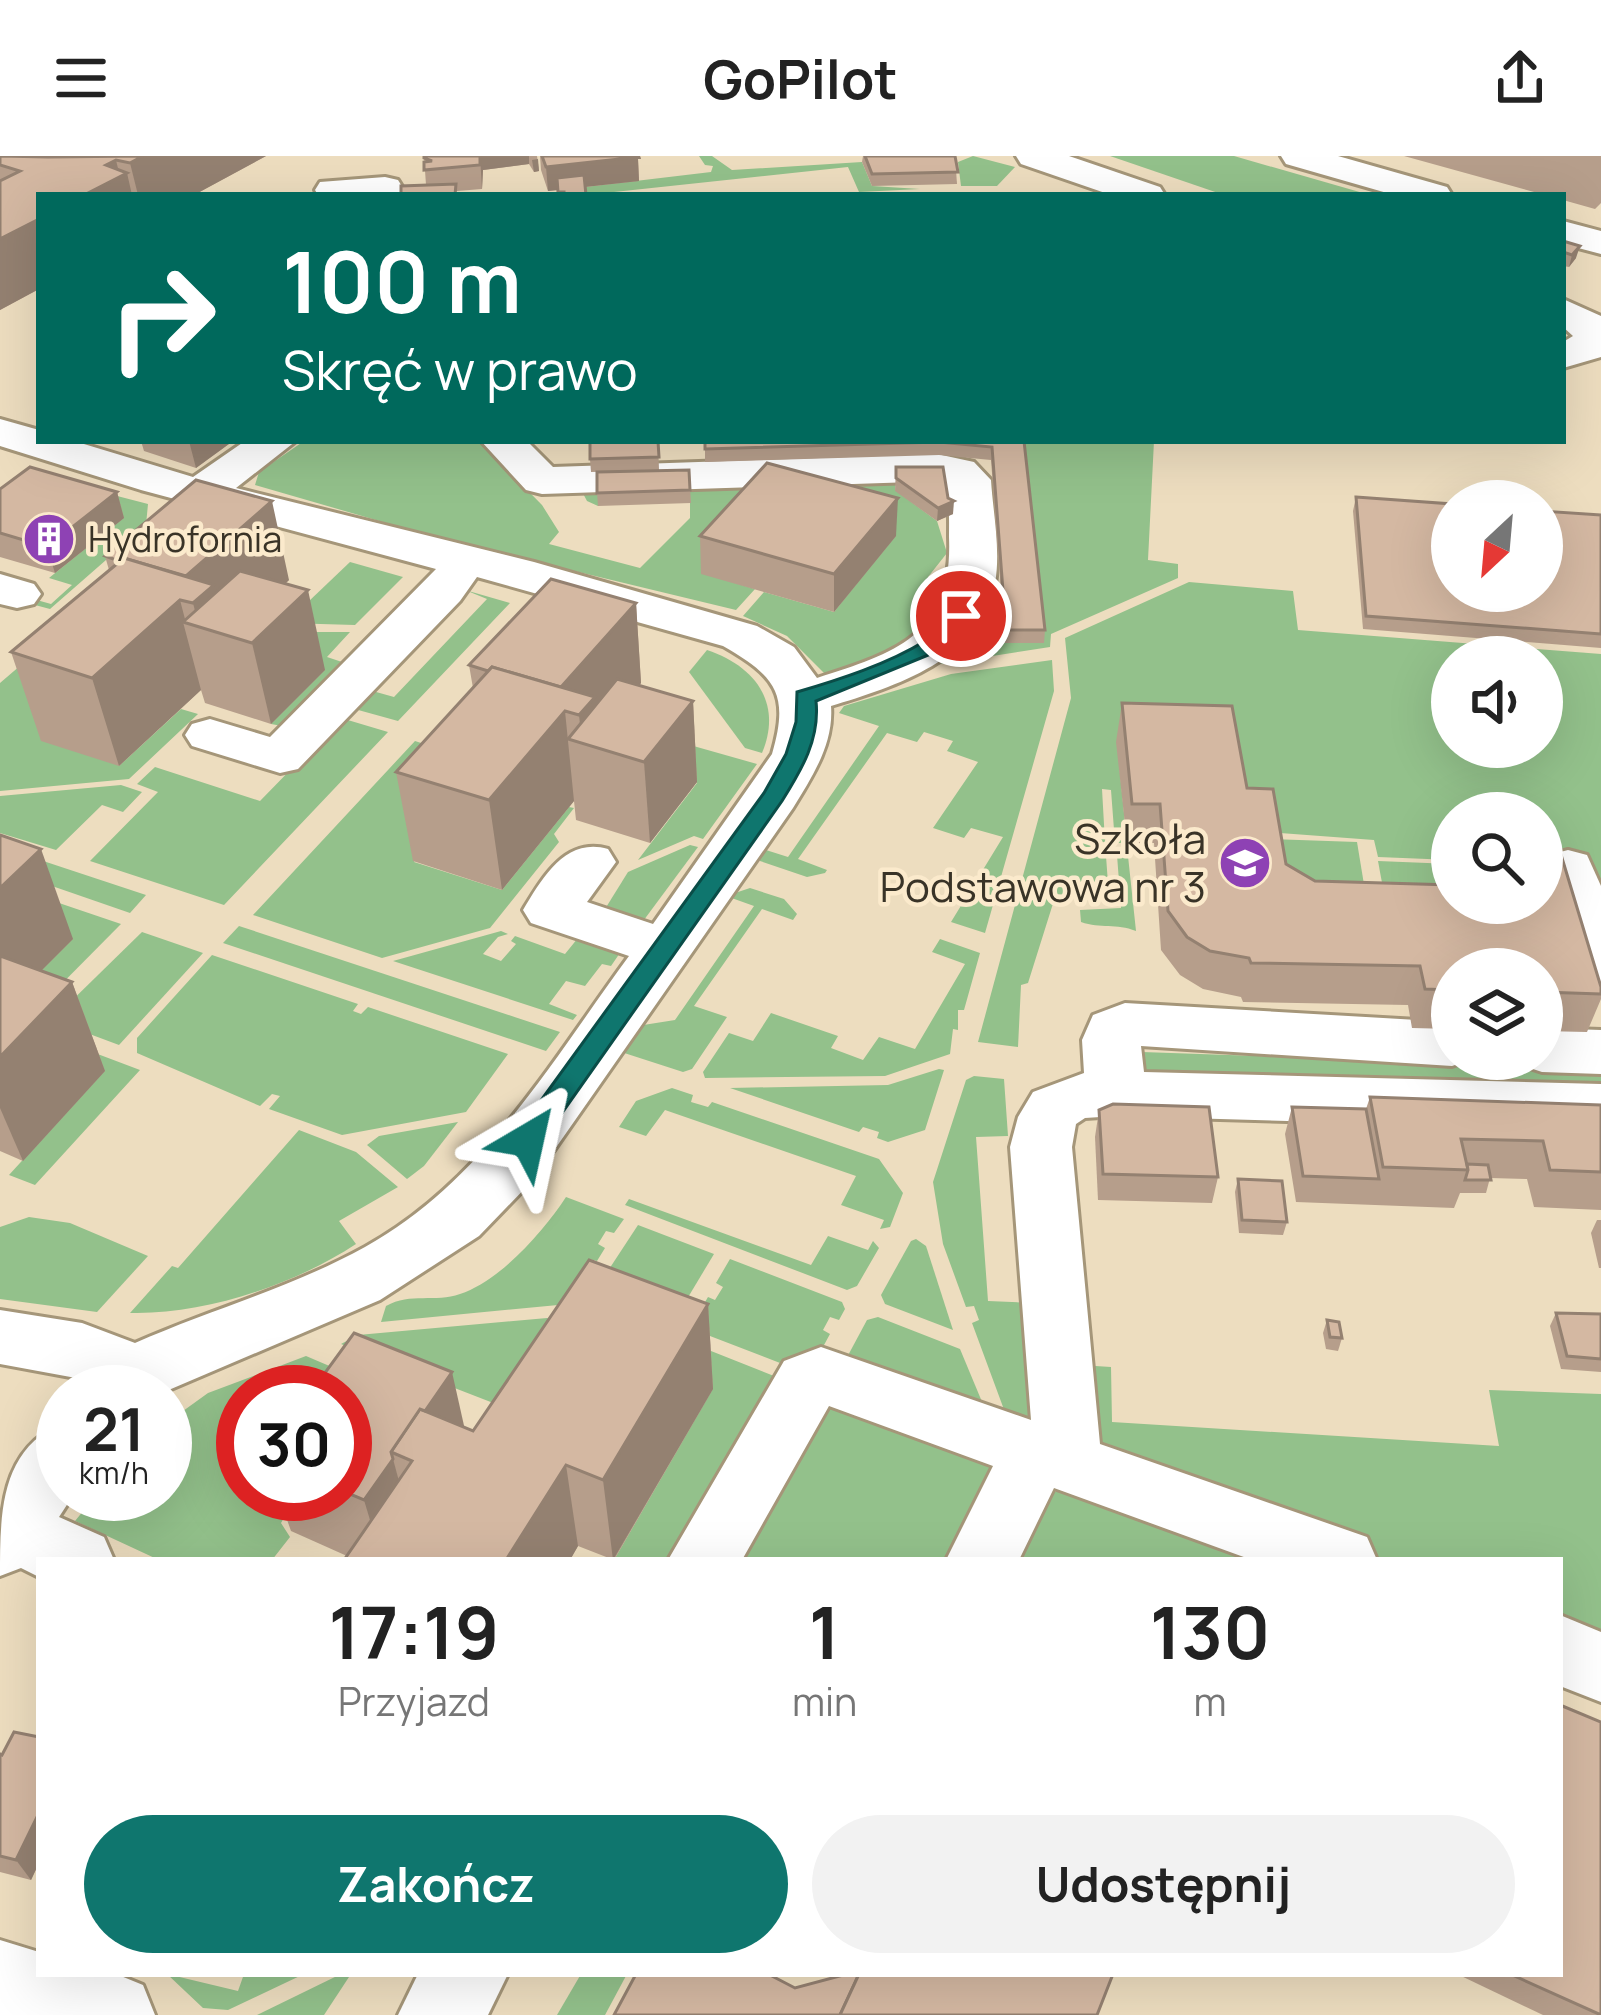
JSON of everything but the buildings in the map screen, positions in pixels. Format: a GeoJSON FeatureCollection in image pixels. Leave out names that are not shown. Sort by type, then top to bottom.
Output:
{"type":"FeatureCollection","features":[{"type":"Feature","properties":{"kind":"street"},"geometry":{"type":"LineString","coordinates":[[1034,156],[1135,192]]}},
{"type":"Feature","properties":{"kind":"street"},"geometry":{"type":"LineString","coordinates":[[1299,156],[1424,192]]}},
{"type":"Feature","properties":{"kind":"street"},"geometry":{"type":"LineString","coordinates":[[336,181],[387,177]]}},
{"type":"Feature","properties":{"kind":"street"},"geometry":{"type":"LineString","coordinates":[[1566,233],[1601,243]]}},
{"type":"Feature","properties":{"kind":"street"},"geometry":{"type":"LineString","coordinates":[[1576,336],[1601,277]]}},
{"type":"Feature","properties":{"kind":"street"},"geometry":{"type":"LineString","coordinates":[[0,476],[21,439]]}},
{"type":"Feature","properties":{"kind":"street"},"geometry":{"type":"LineString","coordinates":[[38,444],[200,493],[740,636],[777,657],[805,697],[807,722],[791,768],[512,1162],[465,1214],[411,1253],[340,1291],[167,1365]]}},
{"type":"Feature","properties":{"kind":"street"},"geometry":{"type":"LineString","coordinates":[[200,493],[270,444]]}},
{"type":"Feature","properties":{"kind":"street"},"geometry":{"type":"LineString","coordinates":[[506,444],[542,481],[937,466],[958,471],[969,480],[972,586],[950,633],[935,645],[838,688],[805,697]]}},
{"type":"Feature","properties":{"kind":"street"},"geometry":{"type":"LineString","coordinates":[[210,735],[280,757],[443,591],[465,561]]}},
{"type":"Feature","properties":{"kind":"street"},"geometry":{"type":"LineString","coordinates":[[589,862],[550,910],[665,948]]}},
{"type":"Feature","properties":{"kind":"street"},"geometry":{"type":"LineString","coordinates":[[1568,868],[1601,974]]}},
{"type":"Feature","properties":{"kind":"street"},"geometry":{"type":"LineString","coordinates":[[1116,1094],[1111,1040],[1114,1030],[1126,1024],[1431,1044]]}},
{"type":"Feature","properties":{"kind":"street"},"geometry":{"type":"LineString","coordinates":[[1563,1051],[1601,1052]]}},
{"type":"Feature","properties":{"kind":"street"},"geometry":{"type":"LineString","coordinates":[[984,1557],[1051,1456],[1065,1408],[1042,1129],[1053,1107],[1068,1099],[1116,1094],[1601,1107]]}},
{"type":"Feature","properties":{"kind":"street"},"geometry":{"type":"LineString","coordinates":[[0,1337],[82,1351],[101,1365]]}},
{"type":"Feature","properties":{"kind":"street"},"geometry":{"type":"LineString","coordinates":[[706,1557],[808,1381],[821,1375],[1333,1557]]}},
{"type":"Feature","properties":{"kind":"street"},"geometry":{"type":"LineString","coordinates":[[36,1492],[5,1537],[68,1557]]}},
{"type":"Feature","properties":{"kind":"street"},"geometry":{"type":"LineString","coordinates":[[1563,1651],[1601,1667]]}},
{"type":"Feature","properties":{"kind":"street"},"geometry":{"type":"LineString","coordinates":[[440,2015],[464,1977]]}},
{"type":"Feature","properties":{"kind":"street"},"geometry":{"type":"LineString","coordinates":[[0,1982],[112,2015]]}},
{"type":"Feature","properties":{"kind":"green space"},"geometry":{"type":"Polygon","coordinates":[[[699,156],[712,156],[732,170],[862,162],[872,186],[920,189],[859,192],[848,167],[586,192],[585,187],[711,172],[713,166],[705,165],[699,156]]]}},
{"type":"Feature","properties":{"kind":"green space"},"geometry":{"type":"Polygon","coordinates":[[[973,156],[1015,167],[997,186],[961,186],[958,162],[973,156]]]}},
{"type":"Feature","properties":{"kind":"green space"},"geometry":{"type":"Polygon","coordinates":[[[1110,156],[1234,156],[1360,192],[1215,192],[1110,156]]]}},
{"type":"Feature","properties":{"kind":"green space"},"geometry":{"type":"Polygon","coordinates":[[[300,444],[482,444],[542,505],[559,532],[549,544],[640,568],[690,518],[690,483],[599,485],[598,506],[587,501],[578,484],[945,476],[948,480],[896,480],[895,490],[937,521],[947,553],[928,577],[946,591],[949,603],[912,643],[827,676],[787,636],[743,616],[764,592],[834,612],[895,535],[767,501],[702,573],[755,589],[736,610],[438,538],[255,485],[259,472],[300,444]]]}},
{"type":"Feature","properties":{"kind":"green space"},"geometry":{"type":"Polygon","coordinates":[[[1006,444],[1154,444],[1148,560],[1178,564],[1178,578],[1051,634],[1050,647],[922,667],[973,643],[1044,643],[1006,444]]]}},
{"type":"Feature","properties":{"kind":"green space"},"geometry":{"type":"Polygon","coordinates":[[[44,477],[148,504],[146,525],[50,609],[20,601],[26,597],[51,604],[72,585],[49,578],[123,518],[44,477]]]}},
{"type":"Feature","properties":{"kind":"green space"},"geometry":{"type":"Polygon","coordinates":[[[350,562],[403,577],[355,625],[286,623],[350,562]]]}},
{"type":"Feature","properties":{"kind":"green space"},"geometry":{"type":"Polygon","coordinates":[[[1189,582],[1293,591],[1298,630],[1431,641],[1431,768],[1563,768],[1563,651],[1601,654],[1601,901],[1563,875],[1563,792],[1431,792],[1431,859],[1378,857],[1374,840],[1266,832],[1117,743],[1127,843],[1115,843],[1111,790],[1102,789],[1105,842],[1090,842],[1092,855],[1106,856],[1109,897],[1056,894],[1028,983],[1021,985],[1018,1047],[978,1042],[1071,698],[1065,638],[1189,582]]]}},
{"type":"Feature","properties":{"kind":"green space"},"geometry":{"type":"Polygon","coordinates":[[[465,590],[510,603],[398,721],[351,708],[369,690],[394,697],[487,599],[465,590]]]}},
{"type":"Feature","properties":{"kind":"green space"},"geometry":{"type":"Polygon","coordinates":[[[63,629],[119,766],[181,709],[198,714],[129,779],[0,791],[0,683],[63,629]]]}},
{"type":"Feature","properties":{"kind":"green space"},"geometry":{"type":"Polygon","coordinates":[[[308,632],[350,632],[327,657],[351,665],[282,726],[271,724],[308,632]]]}},
{"type":"Feature","properties":{"kind":"green space"},"geometry":{"type":"Polygon","coordinates":[[[707,650],[739,666],[760,689],[769,718],[762,753],[745,748],[689,672],[707,650]]]}},
{"type":"Feature","properties":{"kind":"green space"},"geometry":{"type":"Polygon","coordinates":[[[1052,660],[1054,691],[985,933],[951,922],[1003,837],[971,828],[964,838],[933,828],[978,762],[947,751],[953,741],[924,732],[917,742],[887,733],[798,859],[827,870],[825,873],[807,877],[760,861],[760,848],[788,857],[879,726],[839,713],[844,706],[951,674],[1052,660]]]}},
{"type":"Feature","properties":{"kind":"green space"},"geometry":{"type":"Polygon","coordinates":[[[341,718],[388,732],[224,905],[90,861],[158,792],[137,784],[155,767],[260,801],[341,718]]]}},
{"type":"Feature","properties":{"kind":"green space"},"geometry":{"type":"Polygon","coordinates":[[[644,732],[757,764],[703,839],[694,836],[638,860],[697,783],[644,732]]]}},
{"type":"Feature","properties":{"kind":"green space"},"geometry":{"type":"Polygon","coordinates":[[[415,741],[470,759],[414,862],[502,890],[569,807],[574,808],[554,834],[559,842],[490,928],[382,958],[253,915],[415,741]]]}},
{"type":"Feature","properties":{"kind":"green space"},"geometry":{"type":"Polygon","coordinates":[[[121,785],[142,792],[123,812],[102,805],[56,850],[0,833],[0,796],[121,785]]]}},
{"type":"Feature","properties":{"kind":"green space"},"geometry":{"type":"Polygon","coordinates":[[[1267,839],[1357,842],[1370,921],[1305,920],[1267,839]]]}},
{"type":"Feature","properties":{"kind":"green space"},"geometry":{"type":"Polygon","coordinates":[[[690,845],[698,847],[638,928],[605,909],[628,872],[690,845]]]}},
{"type":"Feature","properties":{"kind":"green space"},"geometry":{"type":"Polygon","coordinates":[[[22,854],[146,895],[130,913],[0,868],[22,854]]]}},
{"type":"Feature","properties":{"kind":"green space"},"geometry":{"type":"Polygon","coordinates":[[[1117,855],[1128,856],[1136,931],[1081,922],[1080,910],[1121,908],[1117,855]]]}},
{"type":"Feature","properties":{"kind":"green space"},"geometry":{"type":"Polygon","coordinates":[[[1378,861],[1431,863],[1431,896],[1389,921],[1378,861]]]}},
{"type":"Feature","properties":{"kind":"green space"},"geometry":{"type":"Polygon","coordinates":[[[0,883],[121,924],[14,1032],[0,883]]]}},
{"type":"Feature","properties":{"kind":"green space"},"geometry":{"type":"Polygon","coordinates":[[[750,888],[784,899],[797,914],[793,920],[762,909],[694,1006],[727,1017],[692,1069],[683,1072],[615,1050],[637,1026],[675,1020],[754,906],[726,896],[750,888]]]}},
{"type":"Feature","properties":{"kind":"green space"},"geometry":{"type":"Polygon","coordinates":[[[239,926],[560,1032],[546,1051],[223,943],[239,926]]]}},
{"type":"Feature","properties":{"kind":"green space"},"geometry":{"type":"Polygon","coordinates":[[[501,931],[508,934],[498,937],[483,954],[501,961],[516,944],[511,941],[515,936],[565,954],[582,933],[624,947],[611,966],[602,964],[585,986],[566,981],[549,1004],[577,1015],[573,1020],[393,961],[501,931]]]}},
{"type":"Feature","properties":{"kind":"green space"},"geometry":{"type":"Polygon","coordinates":[[[142,932],[203,953],[119,1045],[52,1020],[142,932]]]}},
{"type":"Feature","properties":{"kind":"green space"},"geometry":{"type":"Polygon","coordinates":[[[940,939],[980,953],[964,1010],[958,1010],[950,1054],[885,1076],[705,1078],[703,1072],[729,1033],[753,1041],[771,1013],[838,1036],[831,1048],[863,1060],[879,1037],[915,1049],[965,964],[932,952],[940,939]]]}},
{"type":"Feature","properties":{"kind":"green space"},"geometry":{"type":"Polygon","coordinates":[[[212,955],[358,1004],[353,1011],[361,1014],[368,1007],[508,1054],[466,1112],[342,1135],[269,1109],[280,1096],[272,1094],[260,1106],[137,1053],[137,1038],[212,955]]]}},
{"type":"Feature","properties":{"kind":"green space"},"geometry":{"type":"Polygon","coordinates":[[[42,1033],[140,1070],[35,1185],[9,1175],[104,1071],[42,1033]]]}},
{"type":"Feature","properties":{"kind":"green space"},"geometry":{"type":"Polygon","coordinates":[[[1142,1052],[1431,1062],[1431,1080],[1563,1080],[1563,1067],[1601,1068],[1601,1090],[1143,1078],[1142,1052]]]}},
{"type":"Feature","properties":{"kind":"green space"},"geometry":{"type":"Polygon","coordinates":[[[944,1070],[925,1130],[888,1142],[877,1138],[879,1132],[863,1127],[859,1132],[730,1088],[888,1085],[944,1070]]]}},
{"type":"Feature","properties":{"kind":"green space"},"geometry":{"type":"Polygon","coordinates":[[[974,1076],[1004,1079],[1008,1136],[976,1137],[988,1301],[1033,1303],[1050,1437],[1006,1415],[972,1323],[979,1320],[974,1306],[966,1307],[943,1244],[933,1182],[966,1080],[974,1076]]]}},
{"type":"Feature","properties":{"kind":"green space"},"geometry":{"type":"Polygon","coordinates":[[[672,1088],[693,1095],[691,1102],[708,1107],[712,1102],[879,1159],[903,1193],[890,1227],[880,1229],[884,1220],[841,1205],[856,1176],[665,1110],[646,1136],[619,1127],[636,1101],[672,1088]]]}},
{"type":"Feature","properties":{"kind":"green space"},"geometry":{"type":"Polygon","coordinates":[[[458,1122],[424,1166],[407,1179],[367,1145],[379,1136],[458,1122]]]}},
{"type":"Feature","properties":{"kind":"green space"},"geometry":{"type":"Polygon","coordinates":[[[299,1130],[356,1152],[398,1187],[339,1221],[356,1244],[248,1295],[188,1309],[130,1313],[172,1266],[178,1268],[299,1130]]]}},
{"type":"Feature","properties":{"kind":"green space"},"geometry":{"type":"Polygon","coordinates":[[[566,1197],[624,1219],[614,1233],[606,1231],[598,1244],[605,1248],[597,1261],[589,1259],[558,1305],[381,1322],[386,1306],[395,1302],[451,1297],[490,1278],[533,1239],[566,1197]]]}},
{"type":"Feature","properties":{"kind":"green space"},"geometry":{"type":"Polygon","coordinates":[[[629,1199],[811,1265],[828,1236],[868,1250],[873,1241],[879,1248],[857,1286],[847,1290],[625,1205],[629,1199]]]}},
{"type":"Feature","properties":{"kind":"green space"},"geometry":{"type":"Polygon","coordinates":[[[29,1217],[70,1223],[148,1256],[97,1312],[0,1299],[0,1227],[29,1217]]]}},
{"type":"Feature","properties":{"kind":"green space"},"geometry":{"type":"Polygon","coordinates":[[[638,1225],[714,1254],[678,1314],[598,1286],[638,1225]]]}},
{"type":"Feature","properties":{"kind":"green space"},"geometry":{"type":"Polygon","coordinates":[[[916,1239],[926,1246],[953,1330],[885,1304],[881,1295],[916,1239]]]}},
{"type":"Feature","properties":{"kind":"green space"},"geometry":{"type":"Polygon","coordinates":[[[730,1259],[842,1302],[845,1309],[839,1320],[830,1317],[823,1330],[830,1334],[818,1356],[793,1368],[697,1331],[694,1321],[708,1297],[715,1300],[723,1287],[716,1283],[730,1259]]]}},
{"type":"Feature","properties":{"kind":"green space"},"geometry":{"type":"Polygon","coordinates":[[[595,1305],[779,1378],[685,1557],[616,1557],[712,1390],[595,1305]]]}},
{"type":"Feature","properties":{"kind":"green space"},"geometry":{"type":"Polygon","coordinates":[[[878,1317],[960,1349],[985,1409],[845,1361],[867,1320],[878,1317]]]}},
{"type":"Feature","properties":{"kind":"green space"},"geometry":{"type":"Polygon","coordinates":[[[547,1318],[556,1322],[501,1406],[341,1344],[358,1335],[547,1318]]]}},
{"type":"Feature","properties":{"kind":"green space"},"geometry":{"type":"Polygon","coordinates":[[[306,1356],[327,1365],[282,1365],[306,1356]]]}},
{"type":"Feature","properties":{"kind":"green space"},"geometry":{"type":"Polygon","coordinates":[[[1080,1365],[1111,1367],[1112,1422],[1499,1446],[1489,1390],[1601,1394],[1601,1649],[1563,1633],[1563,1557],[1377,1557],[1114,1455],[1100,1443],[1080,1365]]]}},
{"type":"Feature","properties":{"kind":"green space"},"geometry":{"type":"Polygon","coordinates":[[[216,1390],[216,1521],[282,1521],[290,1537],[274,1557],[153,1557],[75,1521],[192,1521],[192,1405],[216,1390]]]}},
{"type":"Feature","properties":{"kind":"green space"},"geometry":{"type":"Polygon","coordinates":[[[836,1407],[980,1449],[997,1470],[963,1557],[728,1557],[826,1410],[836,1407]]]}},
{"type":"Feature","properties":{"kind":"green space"},"geometry":{"type":"Polygon","coordinates":[[[1065,1488],[1245,1552],[1243,1557],[1016,1557],[1045,1496],[1065,1488]]]}},
{"type":"Feature","properties":{"kind":"green space"},"geometry":{"type":"Polygon","coordinates":[[[170,1977],[238,1991],[243,1977],[298,1977],[228,2010],[203,2008],[170,1977]]]}},
{"type":"Feature","properties":{"kind":"green space"},"geometry":{"type":"Polygon","coordinates":[[[335,1977],[349,1977],[324,2015],[257,2015],[335,1977]]]}},
{"type":"Feature","properties":{"kind":"green space"},"geometry":{"type":"Polygon","coordinates":[[[579,1977],[625,1977],[605,2015],[557,2015],[579,1977]]]}},
{"type":"Feature","properties":{"kind":"place","name":"Hydrofornia"},"geometry":{"type":"Point","coordinates":[49,539]}},
{"type":"Feature","properties":{"kind":"place","name":"Szkoła Podstawowa nr 3"},"geometry":{"type":"Point","coordinates":[1245,863]}},
{"type":"Feature","properties":{"kind":"route"},"geometry":{"type":"LineString","coordinates":[[528,1140],[774,796],[798,754],[807,722],[805,697],[838,688],[935,645],[961,616]]}}]}
